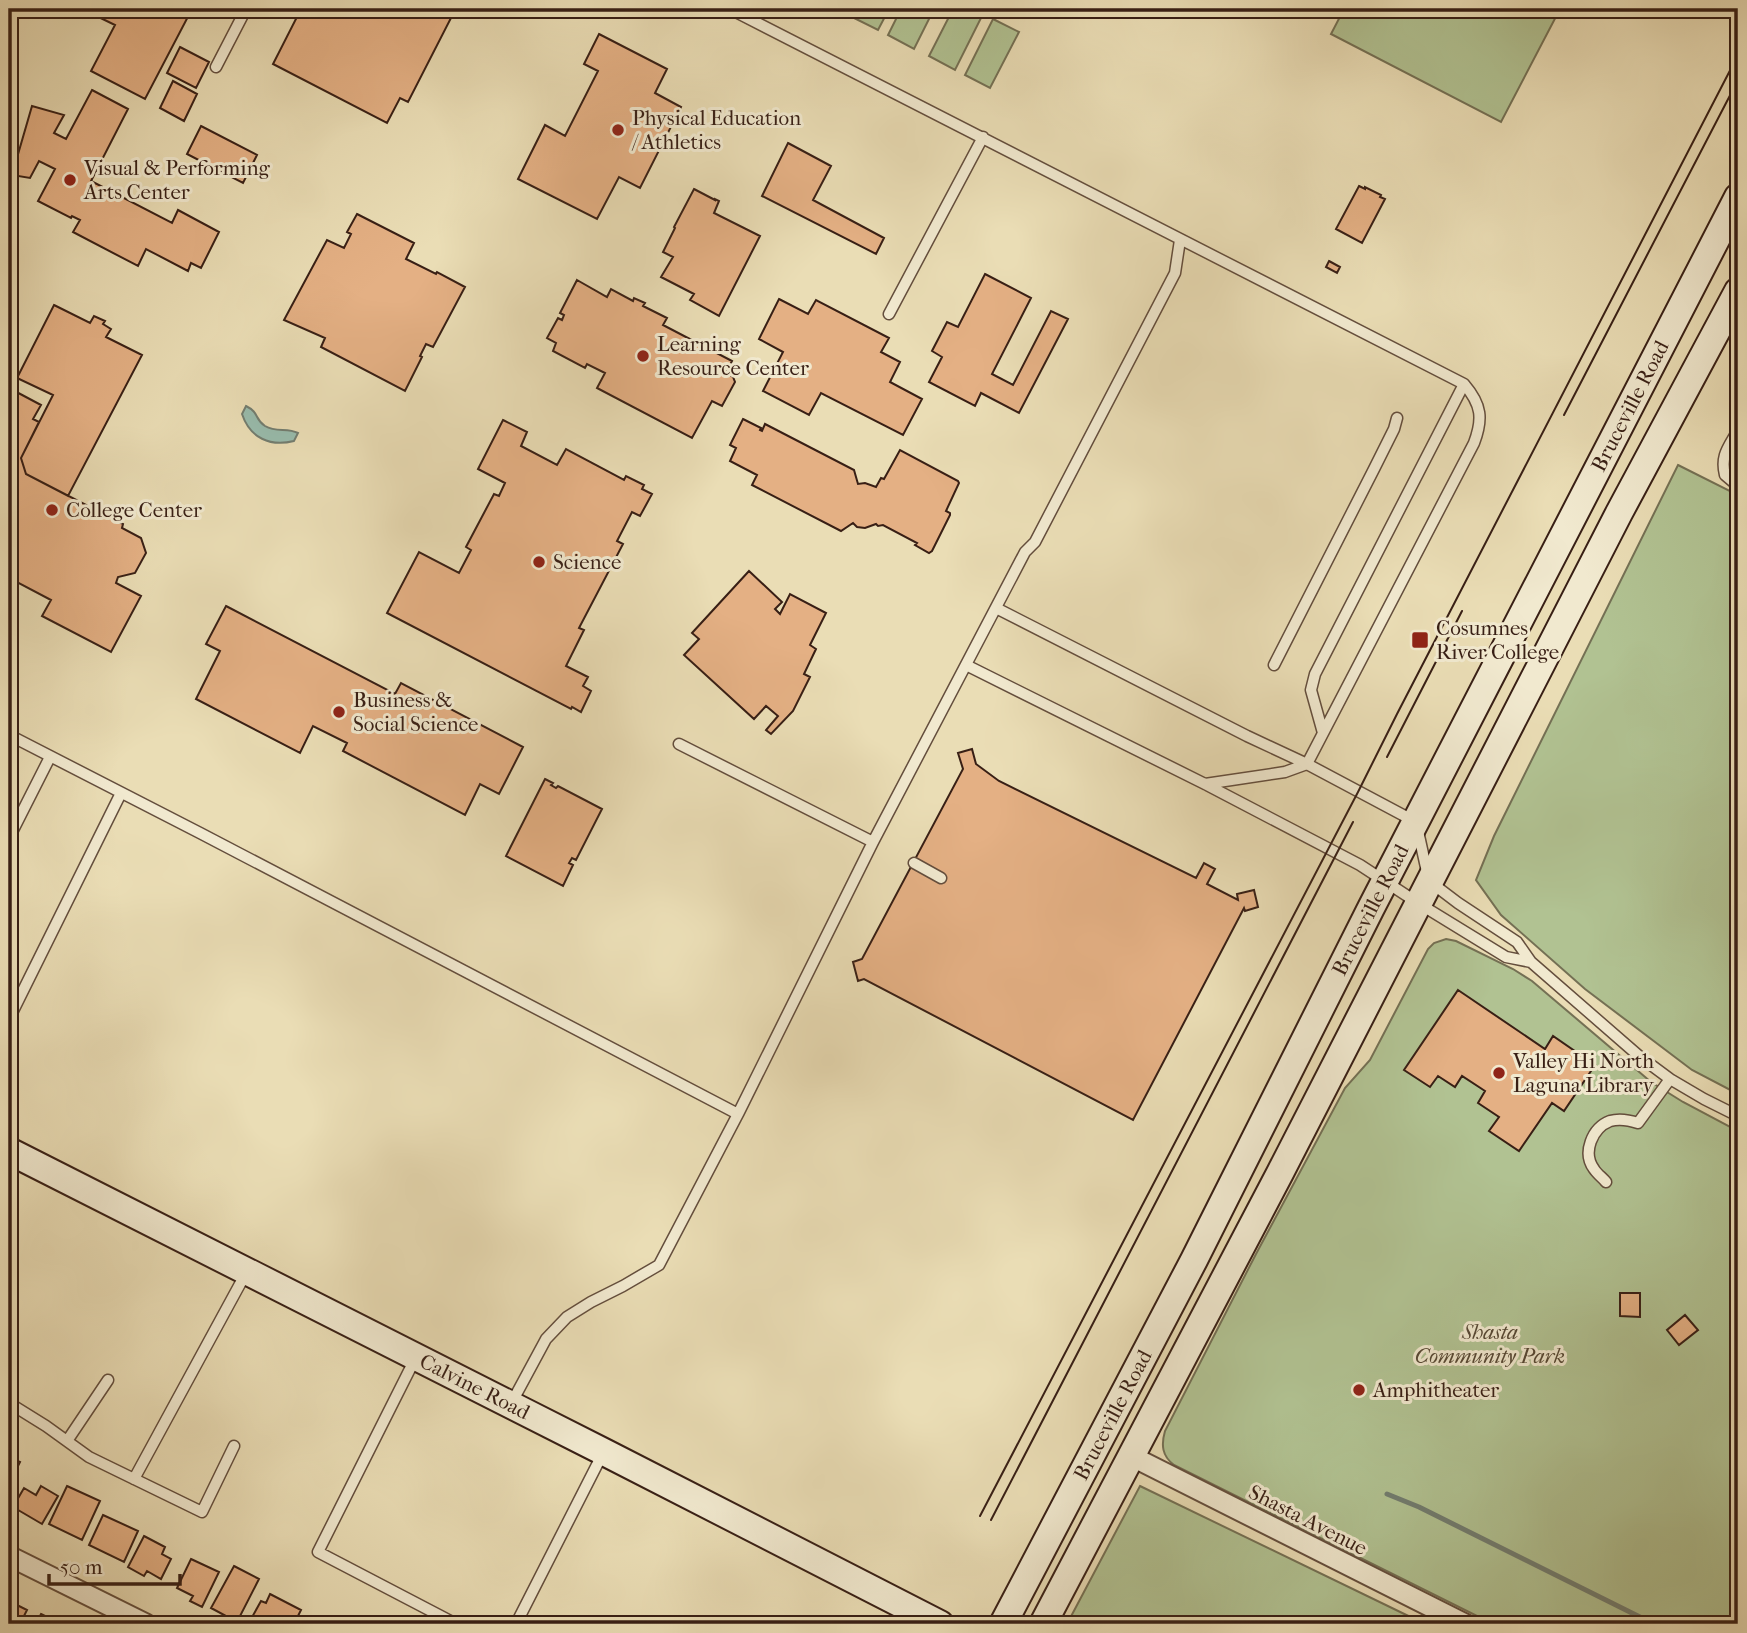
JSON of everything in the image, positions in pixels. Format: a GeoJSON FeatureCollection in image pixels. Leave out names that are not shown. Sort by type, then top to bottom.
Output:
{"type":"FeatureCollection","features":[{"type":"Feature","properties":{"kind":"main road","name":"Bruceville Road"},"geometry":{"type":"LineString","coordinates":[[1003,1624],[1194,1260],[1385,881],[1729,234],[1738,198]]}},
{"type":"Feature","properties":{"kind":"main road","name":"Bruceville Road"},"geometry":{"type":"LineString","coordinates":[[1044,1624],[1624,503],[1738,291]]}},
{"type":"Feature","properties":{"kind":"main road","name":"Calvine Road"},"geometry":{"type":"LineString","coordinates":[[9,1151],[940,1624]]}},
{"type":"Feature","properties":{"kind":"main road"},"geometry":{"type":"LineString","coordinates":[[1131,1456],[1124,1453],[1121,1442],[1189,1304],[1196,1285],[1194,1260]]}},
{"type":"Feature","properties":{"kind":"street","name":"Shasta Avenue"},"geometry":{"type":"LineString","coordinates":[[1131,1456],[1465,1624]]}},
{"type":"Feature","properties":{"kind":"street"},"geometry":{"type":"LineString","coordinates":[[9,1556],[146,1624]]}},
{"type":"Feature","properties":{"kind":"lane"},"geometry":{"type":"LineString","coordinates":[[216,67],[246,9]]}},
{"type":"Feature","properties":{"kind":"lane"},"geometry":{"type":"LineString","coordinates":[[730,9],[1464,384],[1477,402],[1480,418],[1474,443],[1307,764],[1285,772],[1205,784]]}},
{"type":"Feature","properties":{"kind":"lane"},"geometry":{"type":"LineString","coordinates":[[889,314],[983,137]]}},
{"type":"Feature","properties":{"kind":"lane"},"geometry":{"type":"LineString","coordinates":[[511,1405],[546,1339],[567,1317],[659,1265],[738,1114],[873,842],[1025,552],[1035,542],[1175,273],[1180,240]]}},
{"type":"Feature","properties":{"kind":"lane"},"geometry":{"type":"LineString","coordinates":[[1323,733],[1311,690],[1315,674],[1464,384]]}},
{"type":"Feature","properties":{"kind":"lane"},"geometry":{"type":"LineString","coordinates":[[1274,665],[1394,429],[1397,418]]}},
{"type":"Feature","properties":{"kind":"lane"},"geometry":{"type":"LineString","coordinates":[[1738,430],[1722,464],[1725,475],[1738,486]]}},
{"type":"Feature","properties":{"kind":"lane"},"geometry":{"type":"LineString","coordinates":[[996,608],[1307,764],[1416,822],[1424,892],[1506,957],[1531,962]]}},
{"type":"Feature","properties":{"kind":"lane"},"geometry":{"type":"LineString","coordinates":[[966,665],[1205,784],[1360,865],[1385,881],[1458,903],[1517,942],[1531,962],[1639,1056],[1670,1079],[1738,1116]]}},
{"type":"Feature","properties":{"kind":"lane"},"geometry":{"type":"LineString","coordinates":[[9,736],[738,1114]]}},
{"type":"Feature","properties":{"kind":"lane"},"geometry":{"type":"LineString","coordinates":[[679,744],[873,842]]}},
{"type":"Feature","properties":{"kind":"lane"},"geometry":{"type":"LineString","coordinates":[[9,838],[50,757]]}},
{"type":"Feature","properties":{"kind":"lane"},"geometry":{"type":"LineString","coordinates":[[9,1019],[121,793]]}},
{"type":"Feature","properties":{"kind":"lane"},"geometry":{"type":"LineString","coordinates":[[914,863],[942,878]]}},
{"type":"Feature","properties":{"kind":"lane"},"geometry":{"type":"LineString","coordinates":[[1606,1182],[1593,1168],[1590,1160],[1591,1141],[1595,1132],[1620,1119],[1638,1123],[1670,1079]]}},
{"type":"Feature","properties":{"kind":"lane"},"geometry":{"type":"LineString","coordinates":[[134,1479],[247,1271]]}},
{"type":"Feature","properties":{"kind":"lane"},"geometry":{"type":"LineString","coordinates":[[416,1356],[318,1552],[456,1624]]}},
{"type":"Feature","properties":{"kind":"lane"},"geometry":{"type":"LineString","coordinates":[[67,1441],[108,1380]]}},
{"type":"Feature","properties":{"kind":"lane"},"geometry":{"type":"LineString","coordinates":[[9,1403],[89,1457],[202,1512],[234,1446]]}},
{"type":"Feature","properties":{"kind":"lane"},"geometry":{"type":"LineString","coordinates":[[516,1624],[604,1452]]}},
{"type":"Feature","properties":{"kind":"green space"},"geometry":{"type":"Polygon","coordinates":[[[856,9],[889,9],[878,30],[852,17],[856,9]]]}},
{"type":"Feature","properties":{"kind":"green space"},"geometry":{"type":"Polygon","coordinates":[[[901,9],[934,9],[914,49],[888,35],[901,9]]]}},
{"type":"Feature","properties":{"kind":"green space"},"geometry":{"type":"Polygon","coordinates":[[[953,9],[973,9],[983,14],[955,70],[929,56],[953,9]]]}},
{"type":"Feature","properties":{"kind":"green space"},"geometry":{"type":"Polygon","coordinates":[[[1344,9],[1560,9],[1501,122],[1331,34],[1344,9]]]}},
{"type":"Feature","properties":{"kind":"green space"},"geometry":{"type":"Polygon","coordinates":[[[993,19],[1019,32],[990,88],[965,75],[993,19]]]}},
{"type":"Feature","properties":{"kind":"green space"},"geometry":{"type":"Polygon","coordinates":[[[1678,465],[1738,495],[1738,1094],[1692,1070],[1585,989],[1501,915],[1476,880],[1494,836],[1678,465]]]}},
{"type":"Feature","properties":{"kind":"green space","name":"Shasta Community Park"},"geometry":{"type":"Polygon","coordinates":[[[1446,939],[1456,941],[1532,981],[1651,1082],[1738,1131],[1738,1624],[1493,1624],[1174,1465],[1165,1454],[1165,1431],[1345,1088],[1370,1060],[1428,949],[1434,943],[1446,939]]]}},
{"type":"Feature","properties":{"kind":"green space"},"geometry":{"type":"Polygon","coordinates":[[[1140,1486],[1425,1624],[1067,1624],[1140,1486]]]}},
{"type":"Feature","properties":{"kind":"shaded area"},"geometry":{"type":"Polygon","coordinates":[[[246,406],[265,426],[298,433],[294,441],[277,443],[256,435],[242,414],[246,406]]]}},
{"type":"Feature","properties":{"kind":"building"},"geometry":{"type":"Polygon","coordinates":[[[82,9],[192,9],[145,99],[91,71],[115,25],[82,9]]]}},
{"type":"Feature","properties":{"kind":"building"},"geometry":{"type":"Polygon","coordinates":[[[301,9],[446,9],[444,12],[452,16],[408,102],[400,98],[387,123],[273,64],[301,9]]]}},
{"type":"Feature","properties":{"kind":"building","name":"Physical Education / Athletics"},"geometry":{"type":"Polygon","coordinates":[[[599,34],[667,69],[655,93],[681,107],[640,188],[619,177],[597,219],[518,179],[545,125],[565,136],[598,71],[584,64],[599,34]]]}},
{"type":"Feature","properties":{"kind":"building"},"geometry":{"type":"Polygon","coordinates":[[[180,47],[209,62],[196,88],[167,73],[180,47]]]}},
{"type":"Feature","properties":{"kind":"building"},"geometry":{"type":"Polygon","coordinates":[[[173,81],[197,94],[184,121],[160,108],[173,81]]]}},
{"type":"Feature","properties":{"kind":"building","name":"Visual & Performing Arts Center"},"geometry":{"type":"Polygon","coordinates":[[[92,90],[128,109],[91,181],[172,223],[178,210],[219,232],[201,268],[191,263],[188,271],[146,249],[138,266],[73,232],[80,220],[38,201],[55,169],[39,161],[30,178],[12,175],[32,106],[64,115],[54,133],[66,139],[92,90]]]}},
{"type":"Feature","properties":{"kind":"building"},"geometry":{"type":"Polygon","coordinates":[[[201,126],[257,155],[243,183],[187,154],[201,126]]]}},
{"type":"Feature","properties":{"kind":"building"},"geometry":{"type":"Polygon","coordinates":[[[788,143],[831,166],[813,200],[884,238],[876,254],[762,196],[788,143]]]}},
{"type":"Feature","properties":{"kind":"building"},"geometry":{"type":"Polygon","coordinates":[[[1359,186],[1385,199],[1362,243],[1336,229],[1359,186]]]}},
{"type":"Feature","properties":{"kind":"building"},"geometry":{"type":"Polygon","coordinates":[[[694,189],[719,201],[714,213],[760,236],[719,316],[690,300],[694,294],[661,277],[673,257],[663,252],[694,189]]]}},
{"type":"Feature","properties":{"kind":"building"},"geometry":{"type":"Polygon","coordinates":[[[357,214],[414,243],[406,259],[465,287],[433,347],[426,344],[405,391],[321,347],[325,338],[284,320],[327,240],[344,248],[351,234],[347,232],[357,214]]]}},
{"type":"Feature","properties":{"kind":"building"},"geometry":{"type":"Polygon","coordinates":[[[1329,261],[1340,267],[1337,273],[1326,267],[1329,261]]]}},
{"type":"Feature","properties":{"kind":"building"},"geometry":{"type":"Polygon","coordinates":[[[985,274],[1031,298],[992,374],[1013,385],[1051,311],[1068,319],[1019,413],[981,393],[975,406],[929,382],[942,357],[932,351],[947,322],[958,327],[985,274]]]}},
{"type":"Feature","properties":{"kind":"building","name":"Learning Resource Center"},"geometry":{"type":"Polygon","coordinates":[[[577,280],[607,297],[611,289],[633,301],[634,298],[645,303],[643,306],[667,318],[663,325],[732,361],[726,373],[733,377],[735,382],[722,406],[712,401],[692,438],[597,388],[605,373],[587,364],[585,368],[553,351],[556,343],[547,338],[558,318],[562,320],[564,315],[560,313],[577,280]]]}},
{"type":"Feature","properties":{"kind":"building"},"geometry":{"type":"Polygon","coordinates":[[[779,299],[808,314],[816,300],[889,338],[881,352],[900,362],[890,382],[922,399],[903,435],[821,393],[809,415],[763,391],[783,352],[759,339],[779,299]]]}},
{"type":"Feature","properties":{"kind":"building"},"geometry":{"type":"Polygon","coordinates":[[[54,305],[90,323],[94,316],[105,321],[103,324],[111,329],[106,337],[142,355],[68,496],[26,474],[21,458],[53,395],[17,378],[54,305]]]}},
{"type":"Feature","properties":{"kind":"building","name":"College Center"},"geometry":{"type":"Polygon","coordinates":[[[9,388],[41,405],[33,419],[39,422],[21,458],[26,474],[123,524],[122,528],[141,538],[146,553],[135,573],[118,577],[116,583],[141,596],[111,652],[42,616],[51,600],[9,578],[9,388]]]}},
{"type":"Feature","properties":{"kind":"building"},"geometry":{"type":"Polygon","coordinates":[[[743,419],[762,431],[765,424],[854,470],[858,484],[865,483],[876,487],[881,478],[884,479],[900,450],[958,481],[946,511],[950,515],[932,551],[929,553],[915,545],[917,543],[883,525],[876,524],[865,528],[857,527],[853,523],[841,531],[752,485],[757,475],[730,461],[736,448],[730,445],[743,419]]]}},
{"type":"Feature","properties":{"kind":"building","name":"Science"},"geometry":{"type":"Polygon","coordinates":[[[503,420],[527,432],[521,446],[557,465],[566,449],[624,480],[626,476],[644,485],[642,489],[652,494],[640,516],[632,512],[617,541],[623,544],[579,628],[584,630],[566,666],[588,677],[583,686],[591,691],[581,712],[387,613],[419,552],[459,573],[471,550],[466,547],[494,494],[499,496],[505,483],[478,469],[503,420]]]}},
{"type":"Feature","properties":{"kind":"building"},"geometry":{"type":"Polygon","coordinates":[[[749,571],[782,602],[775,609],[780,614],[790,594],[826,613],[810,645],[816,649],[804,674],[810,677],[793,711],[771,734],[766,730],[778,716],[766,706],[754,719],[684,655],[699,639],[692,633],[749,571]]]}},
{"type":"Feature","properties":{"kind":"building","name":"Business & Social Science"},"geometry":{"type":"Polygon","coordinates":[[[226,606],[395,694],[401,683],[523,747],[499,794],[480,784],[465,815],[343,751],[347,743],[313,726],[300,753],[196,699],[220,651],[206,644],[226,606]]]}},
{"type":"Feature","properties":{"kind":"building"},"geometry":{"type":"Polygon","coordinates":[[[972,749],[976,764],[999,781],[1196,878],[1204,863],[1215,869],[1207,884],[1238,900],[1237,894],[1254,890],[1258,907],[1245,911],[1244,908],[1133,1120],[864,979],[858,981],[853,962],[862,959],[963,769],[958,753],[972,749]]]}},
{"type":"Feature","properties":{"kind":"building"},"geometry":{"type":"Polygon","coordinates":[[[545,779],[556,788],[558,786],[602,809],[576,860],[572,858],[569,863],[573,865],[563,886],[506,856],[545,779]]]}},
{"type":"Feature","properties":{"kind":"building","name":"Valley Hi North Laguna Library"},"geometry":{"type":"Polygon","coordinates":[[[1458,990],[1545,1049],[1553,1036],[1595,1065],[1564,1111],[1552,1103],[1519,1151],[1489,1131],[1499,1117],[1478,1103],[1485,1091],[1462,1076],[1455,1087],[1438,1076],[1430,1087],[1404,1070],[1458,990]]]}},
{"type":"Feature","properties":{"kind":"building"},"geometry":{"type":"Polygon","coordinates":[[[1620,1293],[1640,1293],[1640,1317],[1620,1316],[1620,1293]]]}},
{"type":"Feature","properties":{"kind":"building"},"geometry":{"type":"Polygon","coordinates":[[[1685,1315],[1698,1330],[1679,1345],[1667,1330],[1685,1315]]]}},
{"type":"Feature","properties":{"kind":"building"},"geometry":{"type":"Polygon","coordinates":[[[9,1457],[20,1462],[9,1484],[9,1457]]]}},
{"type":"Feature","properties":{"kind":"building"},"geometry":{"type":"Polygon","coordinates":[[[41,1486],[58,1496],[42,1524],[13,1507],[24,1488],[36,1495],[41,1486]]]}},
{"type":"Feature","properties":{"kind":"building"},"geometry":{"type":"Polygon","coordinates":[[[67,1486],[100,1501],[82,1540],[49,1524],[67,1486]]]}},
{"type":"Feature","properties":{"kind":"building"},"geometry":{"type":"Polygon","coordinates":[[[103,1515],[138,1531],[124,1562],[89,1545],[103,1515]]]}},
{"type":"Feature","properties":{"kind":"building"},"geometry":{"type":"Polygon","coordinates":[[[144,1536],[165,1547],[162,1554],[171,1559],[161,1579],[147,1571],[144,1576],[128,1567],[144,1536]]]}},
{"type":"Feature","properties":{"kind":"building"},"geometry":{"type":"Polygon","coordinates":[[[191,1559],[219,1572],[202,1607],[190,1601],[193,1596],[177,1588],[191,1559]]]}},
{"type":"Feature","properties":{"kind":"building"},"geometry":{"type":"Polygon","coordinates":[[[234,1566],[259,1579],[237,1622],[211,1608],[234,1566]]]}},
{"type":"Feature","properties":{"kind":"building"},"geometry":{"type":"Polygon","coordinates":[[[270,1594],[301,1610],[294,1624],[260,1624],[251,1619],[261,1601],[266,1603],[270,1594]]]}},
{"type":"Feature","properties":{"kind":"building"},"geometry":{"type":"Polygon","coordinates":[[[9,1601],[27,1610],[20,1624],[9,1624],[9,1601]]]}},
{"type":"Feature","properties":{"kind":"building"},"geometry":{"type":"Polygon","coordinates":[[[41,1614],[61,1624],[36,1624],[41,1614]]]}},
{"type":"Feature","properties":{"kind":"waterway"},"geometry":{"type":"LineString","coordinates":[[1387,1494],[1419,1507],[1654,1624]]}},
{"type":"Feature","properties":{"kind":"tram line"},"geometry":{"type":"LineString","coordinates":[[980,1516],[1358,792],[1738,55]]}},
{"type":"Feature","properties":{"kind":"tram line"},"geometry":{"type":"LineString","coordinates":[[1564,415],[1738,80]]}},
{"type":"Feature","properties":{"kind":"tram line"},"geometry":{"type":"LineString","coordinates":[[1387,757],[1462,611]]}},
{"type":"Feature","properties":{"kind":"tram line"},"geometry":{"type":"LineString","coordinates":[[991,1520],[1353,822]]}},
{"type":"Feature","properties":{"kind":"place","name":"Physical Education / Athletics"},"geometry":{"type":"Point","coordinates":[618,130]}},
{"type":"Feature","properties":{"kind":"place","name":"Visual & Performing Arts Center"},"geometry":{"type":"Point","coordinates":[70,180]}},
{"type":"Feature","properties":{"kind":"place","name":"Learning Resource Center"},"geometry":{"type":"Point","coordinates":[643,356]}},
{"type":"Feature","properties":{"kind":"place","name":"College Center"},"geometry":{"type":"Point","coordinates":[52,510]}},
{"type":"Feature","properties":{"kind":"place","name":"Science"},"geometry":{"type":"Point","coordinates":[539,562]}},
{"type":"Feature","properties":{"kind":"place","name":"Cosumnes River College"},"geometry":{"type":"Point","coordinates":[1420,640]}},
{"type":"Feature","properties":{"kind":"place","name":"Business & Social Science"},"geometry":{"type":"Point","coordinates":[339,712]}},
{"type":"Feature","properties":{"kind":"place","name":"Valley Hi North Laguna Library"},"geometry":{"type":"Point","coordinates":[1499,1073]}},
{"type":"Feature","properties":{"kind":"place","name":"Amphitheater"},"geometry":{"type":"Point","coordinates":[1359,1390]}}]}
